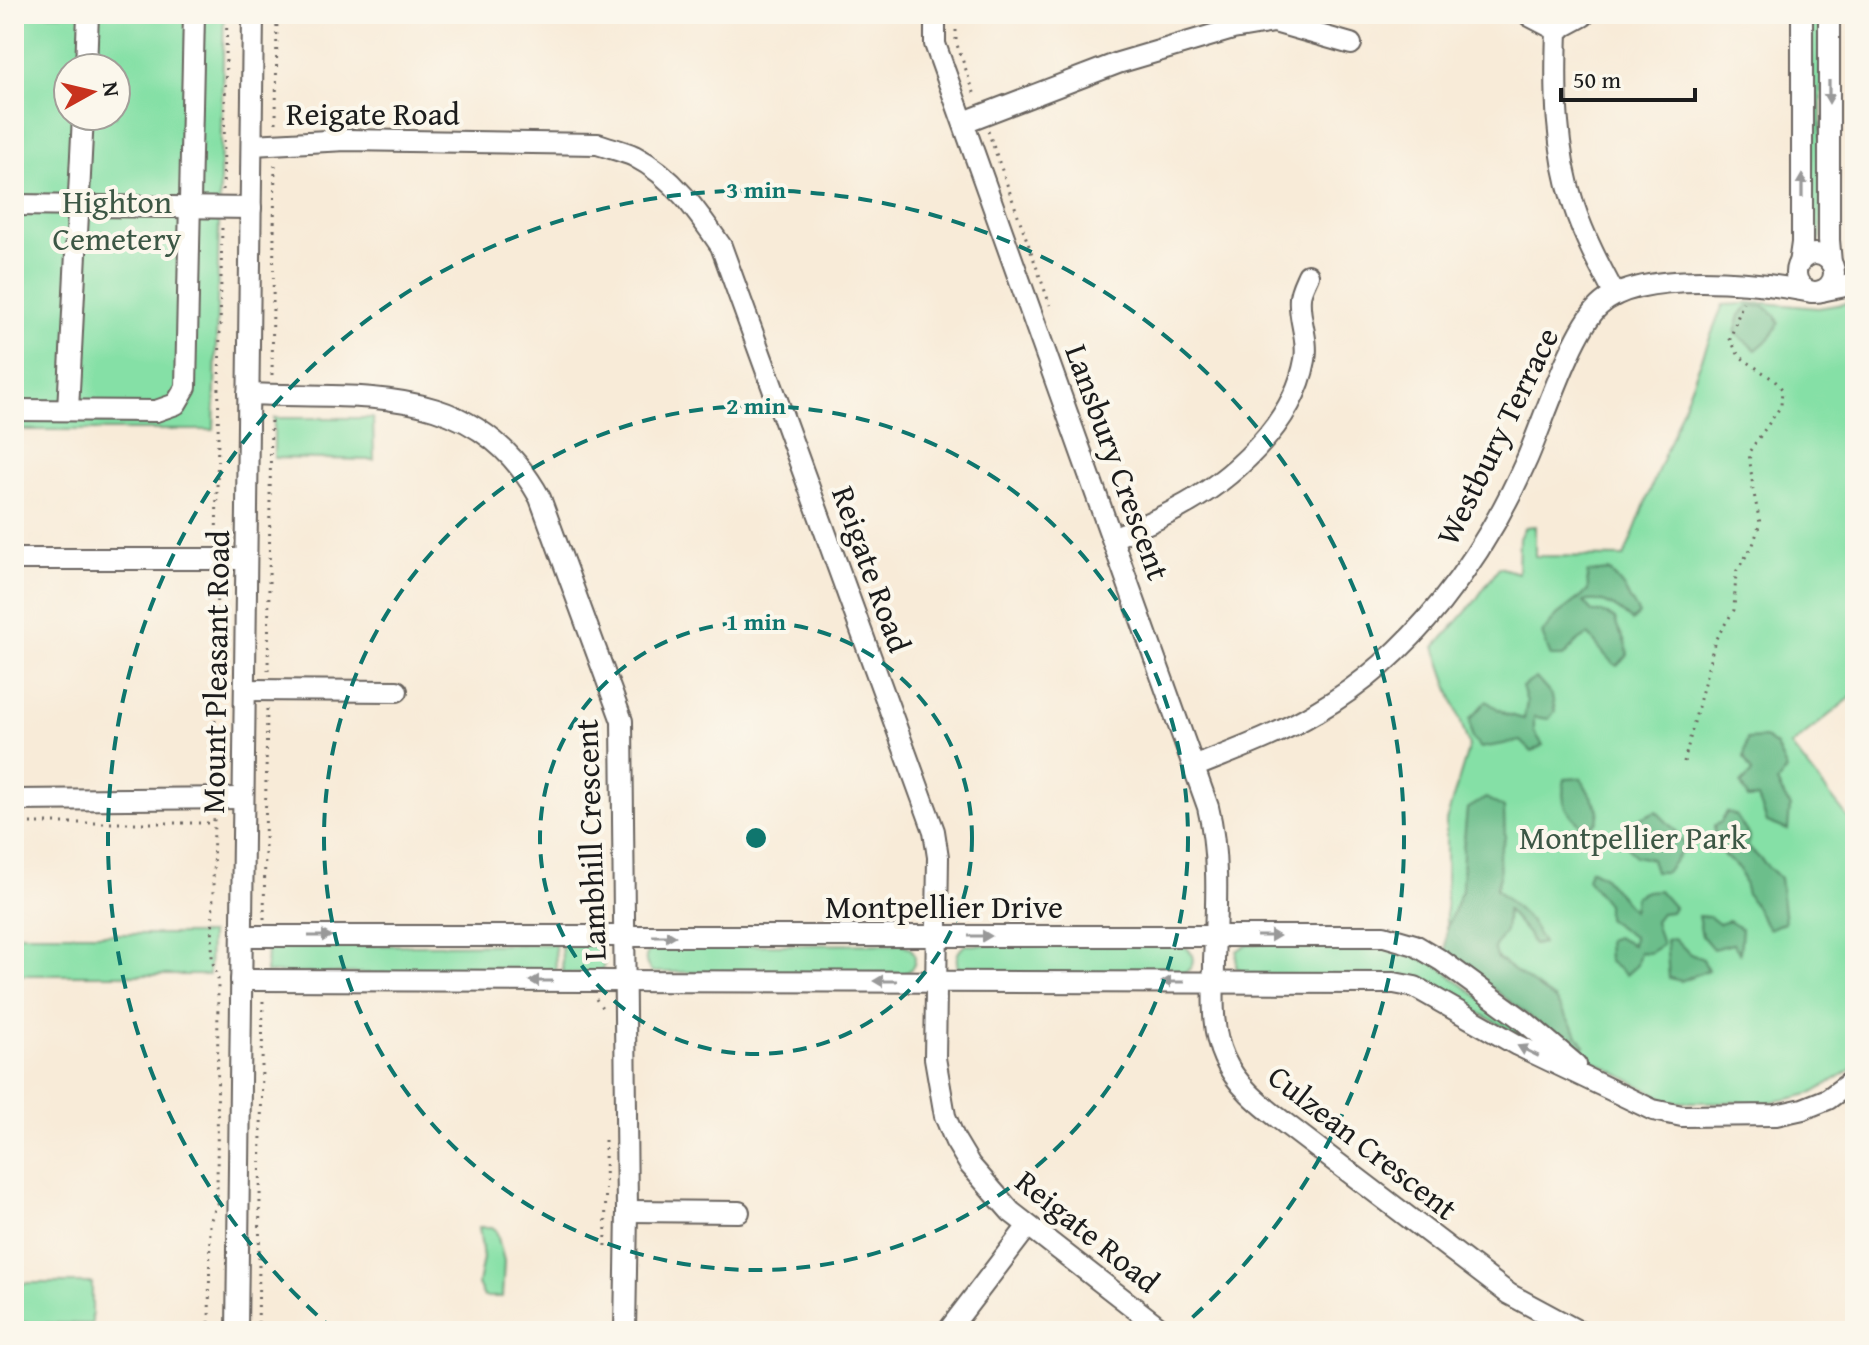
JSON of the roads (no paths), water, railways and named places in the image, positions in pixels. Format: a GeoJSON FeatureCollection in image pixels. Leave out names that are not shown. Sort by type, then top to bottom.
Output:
{"type":"FeatureCollection","features":[{"type":"Feature","properties":{"kind":"street"},"geometry":{"type":"LineString","coordinates":[[87,52],[88,14]]}},
{"type":"Feature","properties":{"kind":"street"},"geometry":{"type":"LineString","coordinates":[[14,410],[156,411],[176,404],[186,387],[194,14]]}},
{"type":"Feature","properties":{"kind":"street","name":"Mount Pleasant Road"},"geometry":{"type":"LineString","coordinates":[[237,1331],[253,14]]}},
{"type":"Feature","properties":{"kind":"street","name":"Lansbury Crescent"},"geometry":{"type":"LineString","coordinates":[[935,14],[935,44],[1213,826],[1215,937]]}},
{"type":"Feature","properties":{"kind":"street"},"geometry":{"type":"LineString","coordinates":[[1802,14],[1802,243],[1798,281],[1804,288],[1816,292],[1831,283],[1832,265],[1829,246],[1829,14]]}},
{"type":"Feature","properties":{"kind":"street"},"geometry":{"type":"LineString","coordinates":[[1530,16],[1557,30]]}},
{"type":"Feature","properties":{"kind":"street"},"geometry":{"type":"LineString","coordinates":[[1557,30],[1583,16]]}},
{"type":"Feature","properties":{"kind":"street"},"geometry":{"type":"LineString","coordinates":[[964,122],[1118,63],[1233,29],[1274,22],[1312,24],[1351,44]]}},
{"type":"Feature","properties":{"kind":"street"},"geometry":{"type":"LineString","coordinates":[[1557,30],[1559,137],[1565,173],[1588,243],[1615,295]]}},
{"type":"Feature","properties":{"kind":"street"},"geometry":{"type":"LineString","coordinates":[[68,410],[82,132]]}},
{"type":"Feature","properties":{"kind":"street","name":"Reigate Road"},"geometry":{"type":"LineString","coordinates":[[252,145],[346,140],[598,144],[633,156],[666,178],[692,204],[721,246],[934,831],[938,857],[935,1058],[945,1116],[955,1140],[991,1191],[1028,1226],[1164,1331]]}},
{"type":"Feature","properties":{"kind":"street"},"geometry":{"type":"LineString","coordinates":[[14,205],[251,208]]}},
{"type":"Feature","properties":{"kind":"street","name":"Westbury Terrace"},"geometry":{"type":"LineString","coordinates":[[1762,283],[1778,279],[1809,255],[1817,254],[1855,282]]}},
{"type":"Feature","properties":{"kind":"street"},"geometry":{"type":"LineString","coordinates":[[1113,538],[1176,510],[1212,487],[1247,457],[1279,418],[1297,389],[1305,360],[1306,333],[1299,296],[1308,275]]}},
{"type":"Feature","properties":{"kind":"street","name":"Westbury Terrace"},"geometry":{"type":"LineString","coordinates":[[1194,767],[1280,732],[1318,712],[1366,679],[1436,608],[1471,561],[1500,511],[1525,463],[1586,323],[1599,305],[1644,284],[1762,283],[1816,292],[1855,282]]}},
{"type":"Feature","properties":{"kind":"street","name":"Lambhill Crescent"},"geometry":{"type":"LineString","coordinates":[[248,394],[416,403],[475,425],[502,447],[533,485],[564,558],[622,721],[627,1211],[625,1331]]}},
{"type":"Feature","properties":{"kind":"street"},"geometry":{"type":"LineString","coordinates":[[14,559],[246,559]]}},
{"type":"Feature","properties":{"kind":"street"},"geometry":{"type":"LineString","coordinates":[[245,690],[397,691]]}},
{"type":"Feature","properties":{"kind":"street"},"geometry":{"type":"LineString","coordinates":[[14,800],[243,798]]}},
{"type":"Feature","properties":{"kind":"street","name":"Montpellier Drive"},"geometry":{"type":"LineString","coordinates":[[242,936],[1384,936],[1415,945],[1494,998],[1599,1084]]}},
{"type":"Feature","properties":{"kind":"street","name":"Culzean Crescent"},"geometry":{"type":"LineString","coordinates":[[1215,937],[1213,1020],[1217,1039],[1230,1069],[1250,1095],[1509,1294],[1578,1331]]}},
{"type":"Feature","properties":{"kind":"street","name":"Montpellier Drive"},"geometry":{"type":"LineString","coordinates":[[241,980],[1394,983],[1415,987],[1517,1045],[1653,1110],[1682,1116],[1776,1115],[1828,1099],[1855,1079]]}},
{"type":"Feature","properties":{"kind":"street"},"geometry":{"type":"LineString","coordinates":[[627,1211],[739,1212]]}},
{"type":"Feature","properties":{"kind":"street"},"geometry":{"type":"LineString","coordinates":[[948,1331],[1028,1226]]}},
{"type":"Feature","properties":{"kind":"park label","name":"Highton Cemetery"},"geometry":{"type":"Point","coordinates":[117,220]}},
{"type":"Feature","properties":{"kind":"park label","name":"Montpellier Park"},"geometry":{"type":"Point","coordinates":[1633,837]}}]}
